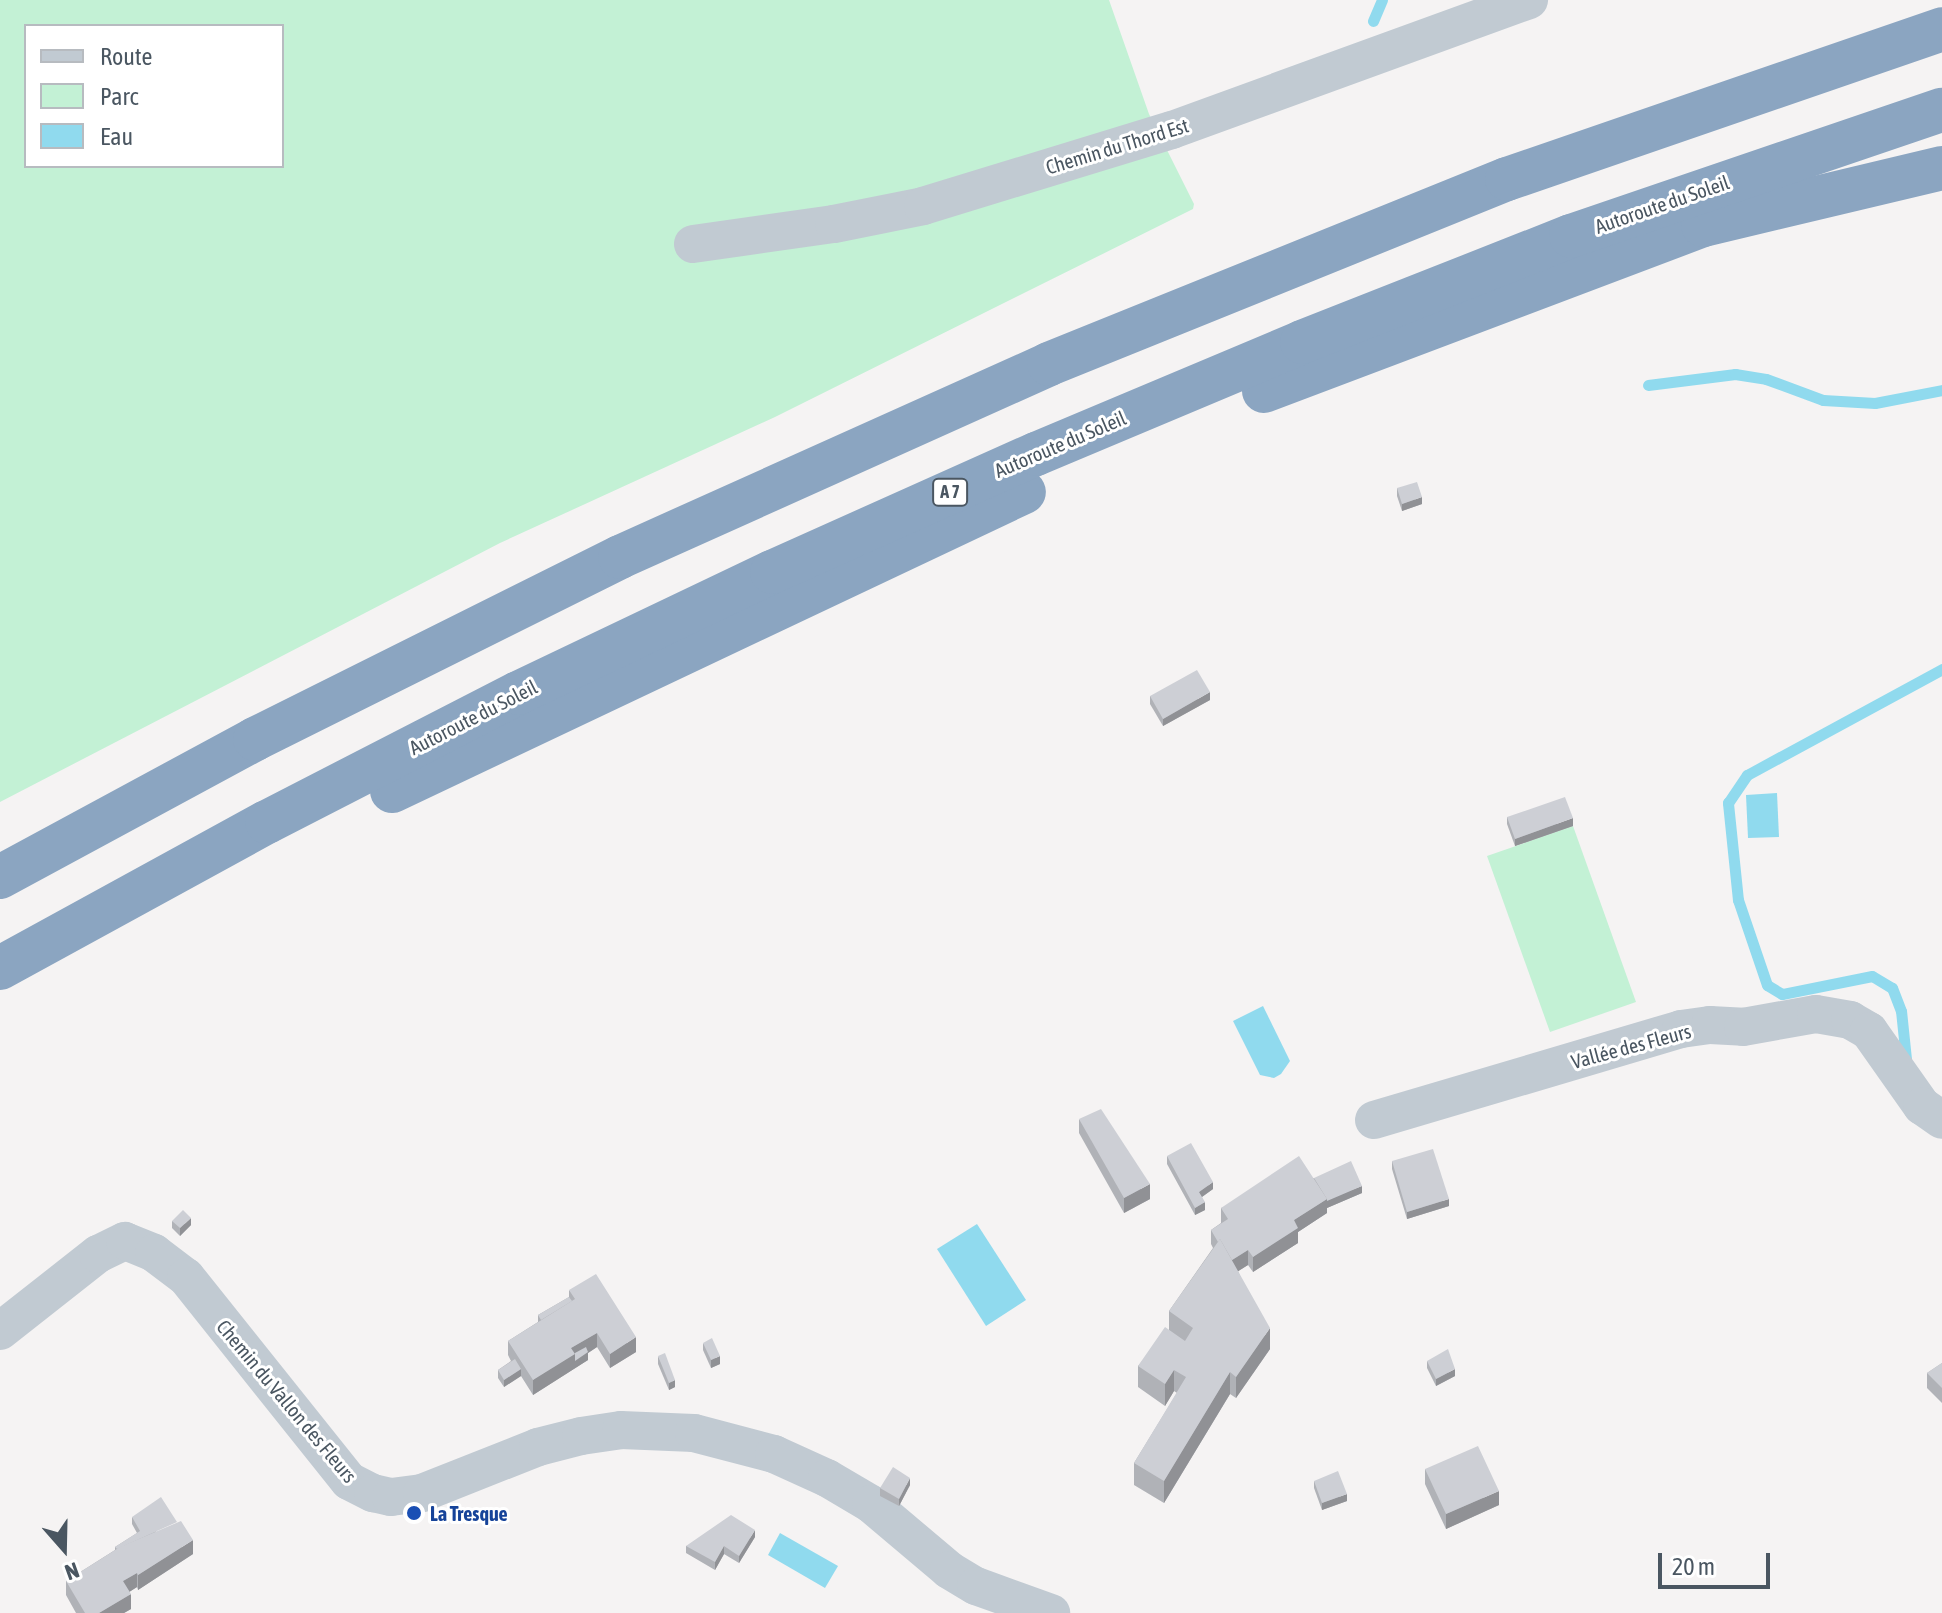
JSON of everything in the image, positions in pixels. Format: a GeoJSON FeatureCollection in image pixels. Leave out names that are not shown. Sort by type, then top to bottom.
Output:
{"type":"FeatureCollection","features":[{"type":"Feature","properties":{"kind":"highway"},"geometry":{"type":"LineString","coordinates":[[0,877],[255,739],[620,557],[1049,364],[1507,179],[1942,29]]}},
{"type":"Feature","properties":{"kind":"highway","name":"Autoroute du Soleil"},"geometry":{"type":"LineString","coordinates":[[0,968],[267,822],[518,693],[772,572],[1036,454],[1302,342],[1571,236],[1942,110]]}},
{"type":"Feature","properties":{"kind":"highway"},"geometry":{"type":"LineString","coordinates":[[0,996],[277,849],[528,724],[1048,481],[1316,369],[1703,225],[1942,168]]}},
{"type":"Feature","properties":{"kind":"street","name":"Chemin du Thord Est"},"geometry":{"type":"LineString","coordinates":[[693,244],[834,224],[923,206],[1172,130],[1529,0]]}},
{"type":"Feature","properties":{"kind":"street","name":"Vallée des Fleurs"},"geometry":{"type":"LineString","coordinates":[[1374,1120],[1681,1029],[1710,1025],[1743,1027],[1816,1014],[1850,1020],[1869,1031],[1922,1106],[1942,1120]]}},
{"type":"Feature","properties":{"kind":"street","name":"Chemin du Vallon des Fleurs"},"geometry":{"type":"LineString","coordinates":[[0,1331],[98,1254],[125,1241],[154,1253],[186,1277],[349,1481],[373,1493],[391,1497],[422,1493],[538,1447],[581,1436],[621,1430],[694,1433],[774,1454],[827,1478],[871,1504],[949,1570],[976,1586],[1051,1613]]}},
{"type":"Feature","properties":{"kind":"green space"},"geometry":{"type":"Polygon","coordinates":[[[0,0],[1109,0],[1149,114],[1194,204],[1193,209],[775,417],[500,543],[0,802],[0,0]]]}},
{"type":"Feature","properties":{"kind":"green space"},"geometry":{"type":"Polygon","coordinates":[[[1573,826],[1636,1002],[1550,1032],[1487,856],[1573,826]]]}},
{"type":"Feature","properties":{"kind":"water"},"geometry":{"type":"Polygon","coordinates":[[[1777,793],[1779,837],[1748,838],[1746,795],[1777,793]]]}},
{"type":"Feature","properties":{"kind":"water"},"geometry":{"type":"Polygon","coordinates":[[[1263,1006],[1290,1061],[1274,1078],[1260,1075],[1233,1021],[1263,1006]]]}},
{"type":"Feature","properties":{"kind":"water"},"geometry":{"type":"Polygon","coordinates":[[[977,1224],[1026,1300],[986,1326],[937,1249],[977,1224]]]}},
{"type":"Feature","properties":{"kind":"water"},"geometry":{"type":"Polygon","coordinates":[[[780,1533],[838,1566],[825,1588],[768,1555],[780,1533]]]}},
{"type":"Feature","properties":{"kind":"building"},"geometry":{"type":"Polygon","coordinates":[[[1417,482],[1422,497],[1402,504],[1397,488],[1417,482]]]}},
{"type":"Feature","properties":{"kind":"building"},"geometry":{"type":"Polygon","coordinates":[[[1197,670],[1210,692],[1163,719],[1150,696],[1197,670]]]}},
{"type":"Feature","properties":{"kind":"building"},"geometry":{"type":"Polygon","coordinates":[[[1565,797],[1573,818],[1515,839],[1507,817],[1565,797]]]}},
{"type":"Feature","properties":{"kind":"building"},"geometry":{"type":"Polygon","coordinates":[[[1101,1109],[1150,1184],[1124,1198],[1079,1119],[1101,1109]]]}},
{"type":"Feature","properties":{"kind":"building"},"geometry":{"type":"Polygon","coordinates":[[[1191,1143],[1213,1182],[1199,1192],[1205,1202],[1195,1208],[1167,1156],[1191,1143]]]}},
{"type":"Feature","properties":{"kind":"building"},"geometry":{"type":"Polygon","coordinates":[[[1433,1149],[1449,1199],[1407,1212],[1392,1161],[1433,1149]]]}},
{"type":"Feature","properties":{"kind":"building"},"geometry":{"type":"Polygon","coordinates":[[[1299,1156],[1327,1199],[1294,1220],[1298,1228],[1253,1257],[1248,1250],[1232,1260],[1211,1230],[1228,1219],[1221,1208],[1299,1156]]]}},
{"type":"Feature","properties":{"kind":"building"},"geometry":{"type":"Polygon","coordinates":[[[1351,1161],[1362,1186],[1327,1201],[1314,1178],[1351,1161]]]}},
{"type":"Feature","properties":{"kind":"building"},"geometry":{"type":"Polygon","coordinates":[[[183,1210],[191,1218],[180,1228],[172,1221],[183,1210]]]}},
{"type":"Feature","properties":{"kind":"building"},"geometry":{"type":"Polygon","coordinates":[[[1220,1239],[1270,1328],[1236,1377],[1230,1372],[1164,1481],[1134,1463],[1186,1377],[1174,1370],[1165,1384],[1138,1366],[1165,1327],[1185,1341],[1193,1328],[1169,1311],[1220,1239]]]}},
{"type":"Feature","properties":{"kind":"building"},"geometry":{"type":"Polygon","coordinates":[[[596,1274],[636,1337],[610,1354],[597,1333],[571,1348],[575,1354],[533,1380],[508,1341],[575,1299],[569,1290],[596,1274]]]}},
{"type":"Feature","properties":{"kind":"building"},"geometry":{"type":"Polygon","coordinates":[[[569,1297],[572,1301],[541,1320],[538,1315],[569,1297]]]}},
{"type":"Feature","properties":{"kind":"building"},"geometry":{"type":"Polygon","coordinates":[[[712,1338],[720,1356],[711,1360],[703,1343],[712,1338]]]}},
{"type":"Feature","properties":{"kind":"building"},"geometry":{"type":"Polygon","coordinates":[[[586,1347],[588,1352],[575,1361],[575,1353],[586,1347]]]}},
{"type":"Feature","properties":{"kind":"building"},"geometry":{"type":"Polygon","coordinates":[[[1448,1349],[1455,1369],[1436,1379],[1427,1361],[1448,1349]]]}},
{"type":"Feature","properties":{"kind":"building"},"geometry":{"type":"Polygon","coordinates":[[[665,1353],[675,1380],[669,1383],[658,1356],[665,1353]]]}},
{"type":"Feature","properties":{"kind":"building"},"geometry":{"type":"Polygon","coordinates":[[[515,1359],[521,1369],[504,1380],[498,1370],[515,1359]]]}},
{"type":"Feature","properties":{"kind":"building"},"geometry":{"type":"Polygon","coordinates":[[[1942,1363],[1942,1388],[1927,1373],[1942,1363]]]}},
{"type":"Feature","properties":{"kind":"building"},"geometry":{"type":"Polygon","coordinates":[[[1478,1446],[1499,1491],[1446,1514],[1425,1469],[1478,1446]]]}},
{"type":"Feature","properties":{"kind":"building"},"geometry":{"type":"Polygon","coordinates":[[[893,1467],[910,1478],[899,1499],[880,1488],[893,1467]]]}},
{"type":"Feature","properties":{"kind":"building"},"geometry":{"type":"Polygon","coordinates":[[[1338,1471],[1347,1494],[1322,1503],[1314,1481],[1338,1471]]]}},
{"type":"Feature","properties":{"kind":"building"},"geometry":{"type":"Polygon","coordinates":[[[161,1497],[177,1522],[117,1549],[115,1547],[140,1531],[132,1517],[161,1497]]]}},
{"type":"Feature","properties":{"kind":"building"},"geometry":{"type":"Polygon","coordinates":[[[731,1515],[755,1530],[739,1556],[724,1546],[715,1562],[686,1546],[731,1515]]]}},
{"type":"Feature","properties":{"kind":"building"},"geometry":{"type":"Polygon","coordinates":[[[181,1521],[193,1540],[138,1575],[123,1581],[131,1594],[99,1613],[85,1613],[66,1581],[120,1547],[181,1521]]]}},
{"type":"Feature","properties":{"kind":"waterway"},"geometry":{"type":"LineString","coordinates":[[1373,21],[1382,0]]}},
{"type":"Feature","properties":{"kind":"waterway"},"geometry":{"type":"LineString","coordinates":[[1648,385],[1735,374],[1766,379],[1823,400],[1875,403],[1942,390]]}},
{"type":"Feature","properties":{"kind":"waterway"},"geometry":{"type":"LineString","coordinates":[[1906,1059],[1901,1011],[1892,988],[1872,976],[1782,994],[1767,985],[1738,900],[1728,803],[1747,775],[1942,669]]}},
{"type":"Feature","properties":{"kind":"place","name":"La Tresque"},"geometry":{"type":"Point","coordinates":[414,1513]}}]}
